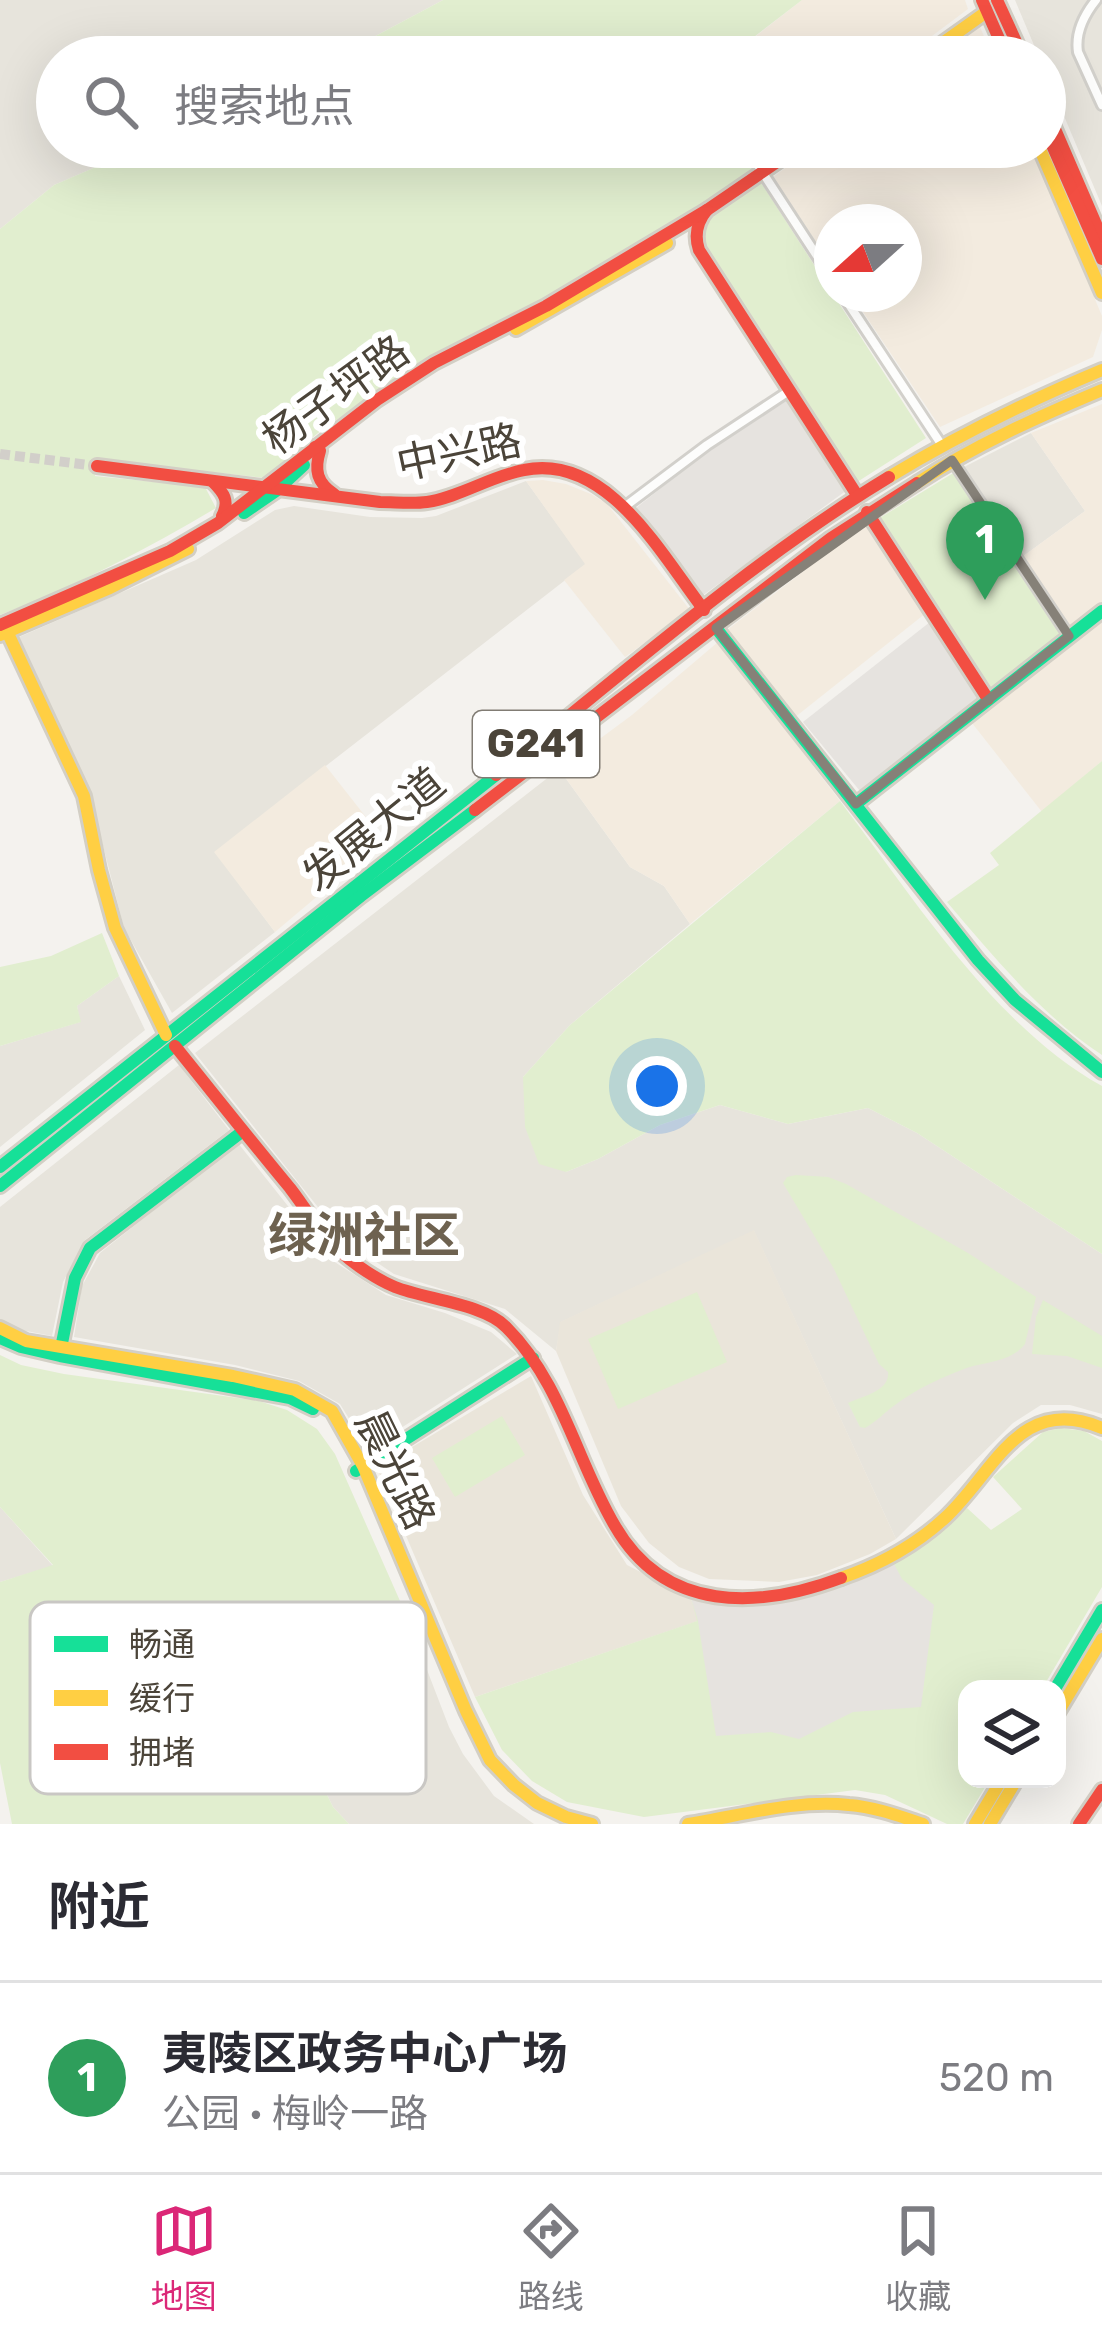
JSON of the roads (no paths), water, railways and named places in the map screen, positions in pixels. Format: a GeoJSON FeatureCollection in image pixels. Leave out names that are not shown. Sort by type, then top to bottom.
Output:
{"type":"FeatureCollection","features":[{"type":"Feature","properties":{"kind":"main road"},"geometry":{"type":"LineString","coordinates":[[947,36],[985,3]]}},
{"type":"Feature","properties":{"kind":"main road"},"geometry":{"type":"LineString","coordinates":[[985,3],[1001,36]]}},
{"type":"Feature","properties":{"kind":"main road"},"geometry":{"type":"LineString","coordinates":[[985,3],[1001,36]]}},
{"type":"Feature","properties":{"kind":"main road"},"geometry":{"type":"LineString","coordinates":[[1066,155],[1102,238]]}},
{"type":"Feature","properties":{"kind":"main road","name":"杨子坪路"},"geometry":{"type":"LineString","coordinates":[[3,629],[170,551],[218,523],[270,490],[377,400],[434,363],[546,306],[769,168]]}},
{"type":"Feature","properties":{"kind":"main road"},"geometry":{"type":"LineString","coordinates":[[1051,168],[1102,293]]}},
{"type":"Feature","properties":{"kind":"main road"},"geometry":{"type":"LineString","coordinates":[[1052,168],[1102,277]]}},
{"type":"Feature","properties":{"kind":"main road"},"geometry":{"type":"LineString","coordinates":[[1062,168],[1102,259]]}},
{"type":"Feature","properties":{"kind":"main road"},"geometry":{"type":"LineString","coordinates":[[707,210],[698,224],[699,250],[857,495]]}},
{"type":"Feature","properties":{"kind":"main road","name":"杨子坪路"},"geometry":{"type":"LineString","coordinates":[[317,449],[442,366],[550,312],[698,224]]}},
{"type":"Feature","properties":{"kind":"main road"},"geometry":{"type":"LineString","coordinates":[[1087,375],[1102,359]]}},
{"type":"Feature","properties":{"kind":"main road","name":"发展大道"},"geometry":{"type":"LineString","coordinates":[[0,1186],[316,919],[704,610],[857,495],[1014,405],[1102,370]]}},
{"type":"Feature","properties":{"kind":"main road","name":"发展大道"},"geometry":{"type":"LineString","coordinates":[[0,1167],[867,512],[952,460],[1100,392]]}},
{"type":"Feature","properties":{"kind":"main road"},"geometry":{"type":"LineString","coordinates":[[317,449],[318,479],[342,498]]}},
{"type":"Feature","properties":{"kind":"main road","name":"中兴路"},"geometry":{"type":"LineString","coordinates":[[97,466],[380,502],[427,502],[521,470],[551,468],[578,474],[623,508],[704,610]]}},
{"type":"Feature","properties":{"kind":"main road"},"geometry":{"type":"LineString","coordinates":[[211,479],[227,498],[218,523]]}},
{"type":"Feature","properties":{"kind":"main road"},"geometry":{"type":"LineString","coordinates":[[270,490],[176,557],[3,629],[84,796],[115,928],[170,1041],[340,1252],[393,1286],[502,1322],[552,1387],[626,1543],[654,1571],[698,1594],[769,1596],[839,1581],[881,1563],[936,1525],[1024,1430],[1064,1418],[1102,1428]]}},
{"type":"Feature","properties":{"kind":"main road"},"geometry":{"type":"LineString","coordinates":[[867,512],[988,699]]}},
{"type":"Feature","properties":{"kind":"main road"},"geometry":{"type":"LineString","coordinates":[[856,804],[1102,611]]}},
{"type":"Feature","properties":{"kind":"main road"},"geometry":{"type":"LineString","coordinates":[[716,628],[978,960],[1015,1000],[1102,1072]]}},
{"type":"Feature","properties":{"kind":"main road"},"geometry":{"type":"LineString","coordinates":[[61,1351],[75,1278],[90,1248],[243,1131]]}},
{"type":"Feature","properties":{"kind":"main road","name":"晨光路"},"geometry":{"type":"LineString","coordinates":[[0,1328],[61,1351]]}},
{"type":"Feature","properties":{"kind":"main road","name":"晨光路"},"geometry":{"type":"LineString","coordinates":[[0,1338],[21,1347],[295,1390],[332,1411],[418,1602]]}},
{"type":"Feature","properties":{"kind":"main road"},"geometry":{"type":"LineString","coordinates":[[360,1468],[533,1358]]}},
{"type":"Feature","properties":{"kind":"main road","name":"晨光路"},"geometry":{"type":"LineString","coordinates":[[360,1468],[414,1602]]}},
{"type":"Feature","properties":{"kind":"main road"},"geometry":{"type":"LineString","coordinates":[[1060,1680],[1102,1610]]}},
{"type":"Feature","properties":{"kind":"main road","name":"晨光路"},"geometry":{"type":"LineString","coordinates":[[426,1619],[490,1760],[537,1803],[592,1824]]}},
{"type":"Feature","properties":{"kind":"main road","name":"晨光路"},"geometry":{"type":"LineString","coordinates":[[426,1630],[484,1762],[532,1808],[571,1824]]}},
{"type":"Feature","properties":{"kind":"main road"},"geometry":{"type":"LineString","coordinates":[[1066,1699],[1102,1639]]}},
{"type":"Feature","properties":{"kind":"main road"},"geometry":{"type":"LineString","coordinates":[[975,1824],[997,1788]]}},
{"type":"Feature","properties":{"kind":"main road"},"geometry":{"type":"LineString","coordinates":[[990,1824],[1012,1788]]}},
{"type":"Feature","properties":{"kind":"main road"},"geometry":{"type":"LineString","coordinates":[[1078,1824],[1102,1790]]}},
{"type":"Feature","properties":{"kind":"main road"},"geometry":{"type":"LineString","coordinates":[[688,1824],[796,1806],[842,1804],[882,1810],[923,1824]]}},
{"type":"Feature","properties":{"kind":"main road"},"geometry":{"type":"LineString","coordinates":[[724,1824],[840,1810],[898,1824]]}},
{"type":"Feature","properties":{"kind":"street"},"geometry":{"type":"LineString","coordinates":[[1096,0],[1077,42],[1102,104]]}},
{"type":"Feature","properties":{"kind":"street"},"geometry":{"type":"LineString","coordinates":[[759,168],[814,252]]}},
{"type":"Feature","properties":{"kind":"street"},"geometry":{"type":"LineString","coordinates":[[854,312],[941,444]]}},
{"type":"Feature","properties":{"kind":"street"},"geometry":{"type":"LineString","coordinates":[[623,508],[789,391]]}},
{"type":"Feature","properties":{"kind":"street"},"geometry":{"type":"LineString","coordinates":[[952,460],[1069,636]]}},
{"type":"Feature","properties":{"kind":"tunnel"},"geometry":{"type":"LineString","coordinates":[[0,454],[97,466]]}},
{"type":"Feature","properties":{"kind":"place","name":"夷陵区政务中心广场"},"geometry":{"type":"Point","coordinates":[985,600]}},
{"type":"Feature","properties":{"kind":"district","name":"绿洲社区"},"geometry":{"type":"Point","coordinates":[364,1235]}}]}
